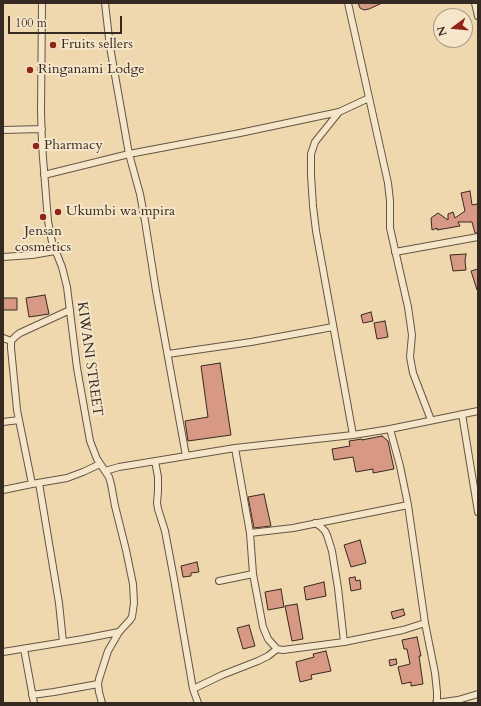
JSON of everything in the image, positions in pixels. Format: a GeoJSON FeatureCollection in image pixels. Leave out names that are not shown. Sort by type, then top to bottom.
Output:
{"type":"FeatureCollection","features":[{"type":"Feature","properties":{"kind":"street","name":"KIWANI STREET"},"geometry":{"type":"LineString","coordinates":[[42,3],[42,129],[48,221],[55,251],[66,278],[77,368],[88,432],[93,451],[109,477],[133,584],[134,603],[132,617],[119,632],[108,651],[101,670],[98,684],[102,703]]}},
{"type":"Feature","properties":{"kind":"street"},"geometry":{"type":"LineString","coordinates":[[105,3],[110,47],[129,154],[140,194],[186,456]]}},
{"type":"Feature","properties":{"kind":"street"},"geometry":{"type":"LineString","coordinates":[[348,3],[388,183],[390,200],[390,228],[408,307],[412,335],[410,357],[413,373],[431,420]]}},
{"type":"Feature","properties":{"kind":"street"},"geometry":{"type":"LineString","coordinates":[[475,3],[478,16]]}},
{"type":"Feature","properties":{"kind":"street"},"geometry":{"type":"LineString","coordinates":[[44,175],[129,154],[339,112],[369,98]]}},
{"type":"Feature","properties":{"kind":"street"},"geometry":{"type":"LineString","coordinates":[[339,112],[315,142],[311,154],[313,206],[316,231],[353,435]]}},
{"type":"Feature","properties":{"kind":"street"},"geometry":{"type":"LineString","coordinates":[[3,130],[42,129]]}},
{"type":"Feature","properties":{"kind":"street"},"geometry":{"type":"LineString","coordinates":[[395,252],[478,237]]}},
{"type":"Feature","properties":{"kind":"street"},"geometry":{"type":"LineString","coordinates":[[3,257],[32,255],[55,251]]}},
{"type":"Feature","properties":{"kind":"street"},"geometry":{"type":"LineString","coordinates":[[32,484],[19,420],[10,345],[11,341],[20,333],[70,310]]}},
{"type":"Feature","properties":{"kind":"street"},"geometry":{"type":"LineString","coordinates":[[168,354],[252,342],[333,327]]}},
{"type":"Feature","properties":{"kind":"street"},"geometry":{"type":"LineString","coordinates":[[3,338],[11,341]]}},
{"type":"Feature","properties":{"kind":"street"},"geometry":{"type":"LineString","coordinates":[[105,471],[119,467],[236,448],[353,435],[478,411]]}},
{"type":"Feature","properties":{"kind":"street"},"geometry":{"type":"LineString","coordinates":[[462,414],[478,512]]}},
{"type":"Feature","properties":{"kind":"street"},"geometry":{"type":"LineString","coordinates":[[3,422],[19,420]]}},
{"type":"Feature","properties":{"kind":"street"},"geometry":{"type":"LineString","coordinates":[[390,429],[400,466],[408,505],[425,623],[438,692],[436,703],[458,700],[478,694]]}},
{"type":"Feature","properties":{"kind":"street"},"geometry":{"type":"LineString","coordinates":[[236,448],[250,533],[253,574],[263,627],[268,639],[277,649],[283,650],[344,642],[403,630],[425,623]]}},
{"type":"Feature","properties":{"kind":"street"},"geometry":{"type":"LineString","coordinates":[[155,461],[158,477],[158,509],[165,531],[193,688],[198,703]]}},
{"type":"Feature","properties":{"kind":"street"},"geometry":{"type":"LineString","coordinates":[[3,490],[67,478],[100,464]]}},
{"type":"Feature","properties":{"kind":"street"},"geometry":{"type":"LineString","coordinates":[[39,483],[63,642]]}},
{"type":"Feature","properties":{"kind":"street"},"geometry":{"type":"LineString","coordinates":[[250,533],[293,528],[408,505]]}},
{"type":"Feature","properties":{"kind":"street"},"geometry":{"type":"LineString","coordinates":[[315,523],[325,531],[332,551],[344,642]]}},
{"type":"Feature","properties":{"kind":"street"},"geometry":{"type":"LineString","coordinates":[[219,581],[253,574]]}},
{"type":"Feature","properties":{"kind":"street"},"geometry":{"type":"LineString","coordinates":[[3,652],[119,632]]}},
{"type":"Feature","properties":{"kind":"street"},"geometry":{"type":"LineString","coordinates":[[24,649],[34,703]]}},
{"type":"Feature","properties":{"kind":"street"},"geometry":{"type":"LineString","coordinates":[[193,688],[258,661],[277,649]]}},
{"type":"Feature","properties":{"kind":"street"},"geometry":{"type":"LineString","coordinates":[[32,695],[98,684]]}},
{"type":"Feature","properties":{"kind":"building"},"geometry":{"type":"Polygon","coordinates":[[[358,3],[382,3],[364,10],[360,8],[358,3]]]}},
{"type":"Feature","properties":{"kind":"building"},"geometry":{"type":"Polygon","coordinates":[[[470,191],[472,205],[477,204],[478,208],[478,233],[475,233],[472,222],[458,222],[460,226],[437,230],[437,228],[432,230],[431,218],[438,213],[448,220],[448,214],[453,212],[455,218],[465,211],[461,193],[470,191]]]}},
{"type":"Feature","properties":{"kind":"building"},"geometry":{"type":"Polygon","coordinates":[[[466,254],[466,270],[453,271],[450,255],[466,254]]]}},
{"type":"Feature","properties":{"kind":"building"},"geometry":{"type":"Polygon","coordinates":[[[478,269],[478,290],[477,290],[471,271],[478,269]]]}},
{"type":"Feature","properties":{"kind":"building"},"geometry":{"type":"Polygon","coordinates":[[[45,295],[49,314],[29,317],[26,298],[45,295]]]}},
{"type":"Feature","properties":{"kind":"building"},"geometry":{"type":"Polygon","coordinates":[[[3,298],[17,298],[17,310],[3,310],[3,298]]]}},
{"type":"Feature","properties":{"kind":"building"},"geometry":{"type":"Polygon","coordinates":[[[371,312],[373,321],[363,323],[361,315],[371,312]]]}},
{"type":"Feature","properties":{"kind":"building"},"geometry":{"type":"Polygon","coordinates":[[[385,321],[388,337],[377,339],[374,323],[385,321]]]}},
{"type":"Feature","properties":{"kind":"building"},"geometry":{"type":"Polygon","coordinates":[[[220,363],[231,435],[188,441],[185,421],[208,417],[201,366],[220,363]]]}},
{"type":"Feature","properties":{"kind":"building"},"geometry":{"type":"Polygon","coordinates":[[[382,436],[388,441],[394,469],[373,473],[373,469],[356,472],[353,457],[334,460],[332,449],[350,446],[349,441],[382,436]]]}},
{"type":"Feature","properties":{"kind":"building"},"geometry":{"type":"Polygon","coordinates":[[[264,494],[271,526],[254,528],[248,497],[264,494]]]}},
{"type":"Feature","properties":{"kind":"building"},"geometry":{"type":"Polygon","coordinates":[[[360,540],[366,563],[351,567],[344,545],[360,540]]]}},
{"type":"Feature","properties":{"kind":"building"},"geometry":{"type":"Polygon","coordinates":[[[197,562],[199,572],[191,573],[191,576],[183,577],[181,566],[197,562]]]}},
{"type":"Feature","properties":{"kind":"building"},"geometry":{"type":"Polygon","coordinates":[[[355,577],[356,581],[360,580],[361,589],[351,591],[349,578],[355,577]]]}},
{"type":"Feature","properties":{"kind":"building"},"geometry":{"type":"Polygon","coordinates":[[[324,582],[326,596],[306,600],[304,587],[324,582]]]}},
{"type":"Feature","properties":{"kind":"building"},"geometry":{"type":"Polygon","coordinates":[[[281,589],[284,607],[268,610],[265,592],[281,589]]]}},
{"type":"Feature","properties":{"kind":"building"},"geometry":{"type":"Polygon","coordinates":[[[297,604],[303,639],[292,641],[285,606],[297,604]]]}},
{"type":"Feature","properties":{"kind":"building"},"geometry":{"type":"Polygon","coordinates":[[[403,609],[405,615],[393,619],[391,612],[403,609]]]}},
{"type":"Feature","properties":{"kind":"building"},"geometry":{"type":"Polygon","coordinates":[[[249,625],[255,646],[243,649],[237,628],[249,625]]]}},
{"type":"Feature","properties":{"kind":"building"},"geometry":{"type":"Polygon","coordinates":[[[417,637],[421,656],[419,656],[423,684],[411,686],[411,682],[402,684],[398,667],[410,664],[407,649],[404,649],[402,640],[417,637]]]}},
{"type":"Feature","properties":{"kind":"building"},"geometry":{"type":"Polygon","coordinates":[[[326,651],[331,671],[311,675],[312,679],[300,682],[296,662],[314,657],[313,654],[326,651]]]}},
{"type":"Feature","properties":{"kind":"building"},"geometry":{"type":"Polygon","coordinates":[[[396,659],[397,664],[390,666],[389,660],[396,659]]]}},
{"type":"Feature","properties":{"kind":"place","name":"Fruits sellers"},"geometry":{"type":"Point","coordinates":[53,45]}},
{"type":"Feature","properties":{"kind":"place","name":"Ringanami Lodge"},"geometry":{"type":"Point","coordinates":[30,70]}},
{"type":"Feature","properties":{"kind":"place","name":"Pharmacy"},"geometry":{"type":"Point","coordinates":[36,146]}},
{"type":"Feature","properties":{"kind":"place","name":"Ukumbi wa mpira"},"geometry":{"type":"Point","coordinates":[58,212]}},
{"type":"Feature","properties":{"kind":"place","name":"Jensan cosmetics"},"geometry":{"type":"Point","coordinates":[43,217]}}]}
